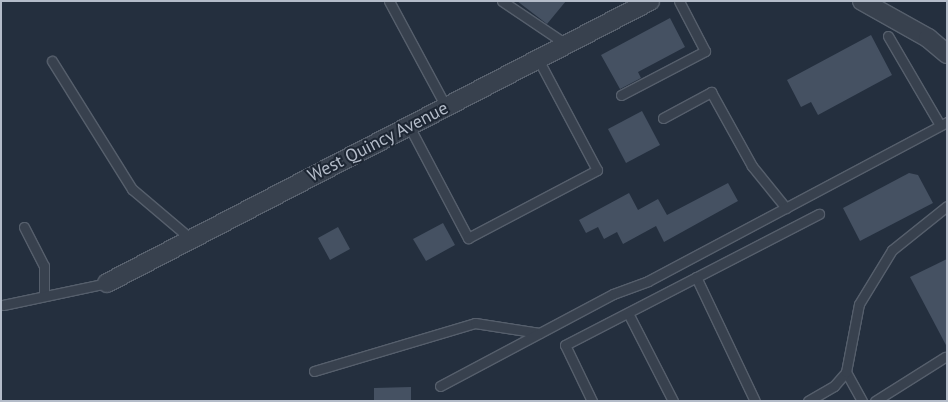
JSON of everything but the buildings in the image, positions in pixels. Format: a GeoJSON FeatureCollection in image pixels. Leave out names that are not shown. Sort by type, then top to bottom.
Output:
{"type":"FeatureCollection","features":[{"type":"Feature","properties":{"kind":"street","name":"West Quincy Avenue"},"geometry":{"type":"LineString","coordinates":[[107,283],[650,1]]}},
{"type":"Feature","properties":{"kind":"street"},"geometry":{"type":"LineString","coordinates":[[862,1],[928,38],[947,54]]}},
{"type":"Feature","properties":{"kind":"lane"},"geometry":{"type":"LineString","coordinates":[[389,1],[446,107]]}},
{"type":"Feature","properties":{"kind":"lane"},"geometry":{"type":"LineString","coordinates":[[502,1],[566,44]]}},
{"type":"Feature","properties":{"kind":"lane"},"geometry":{"type":"LineString","coordinates":[[621,95],[705,51],[679,1]]}},
{"type":"Feature","properties":{"kind":"lane"},"geometry":{"type":"LineString","coordinates":[[440,386],[786,208],[944,124],[888,36]]}},
{"type":"Feature","properties":{"kind":"lane"},"geometry":{"type":"LineString","coordinates":[[409,126],[468,238],[597,170],[538,59]]}},
{"type":"Feature","properties":{"kind":"lane"},"geometry":{"type":"LineString","coordinates":[[52,61],[132,189],[191,239]]}},
{"type":"Feature","properties":{"kind":"lane"},"geometry":{"type":"LineString","coordinates":[[663,118],[711,92],[752,166],[786,208]]}},
{"type":"Feature","properties":{"kind":"lane"},"geometry":{"type":"LineString","coordinates":[[808,401],[834,386],[846,372],[857,311],[874,277],[892,250],[947,206]]}},
{"type":"Feature","properties":{"kind":"lane"},"geometry":{"type":"LineString","coordinates":[[592,401],[565,345],[819,214]]}},
{"type":"Feature","properties":{"kind":"lane"},"geometry":{"type":"LineString","coordinates":[[24,226],[44,266],[44,296]]}},
{"type":"Feature","properties":{"kind":"lane"},"geometry":{"type":"LineString","coordinates":[[696,277],[756,401]]}},
{"type":"Feature","properties":{"kind":"lane"},"geometry":{"type":"LineString","coordinates":[[2,305],[107,283]]}},
{"type":"Feature","properties":{"kind":"lane"},"geometry":{"type":"LineString","coordinates":[[628,313],[673,401]]}},
{"type":"Feature","properties":{"kind":"lane"},"geometry":{"type":"LineString","coordinates":[[314,371],[475,322],[540,334]]}},
{"type":"Feature","properties":{"kind":"lane"},"geometry":{"type":"LineString","coordinates":[[875,401],[945,356]]}},
{"type":"Feature","properties":{"kind":"lane"},"geometry":{"type":"LineString","coordinates":[[846,372],[862,401]]}}]}
